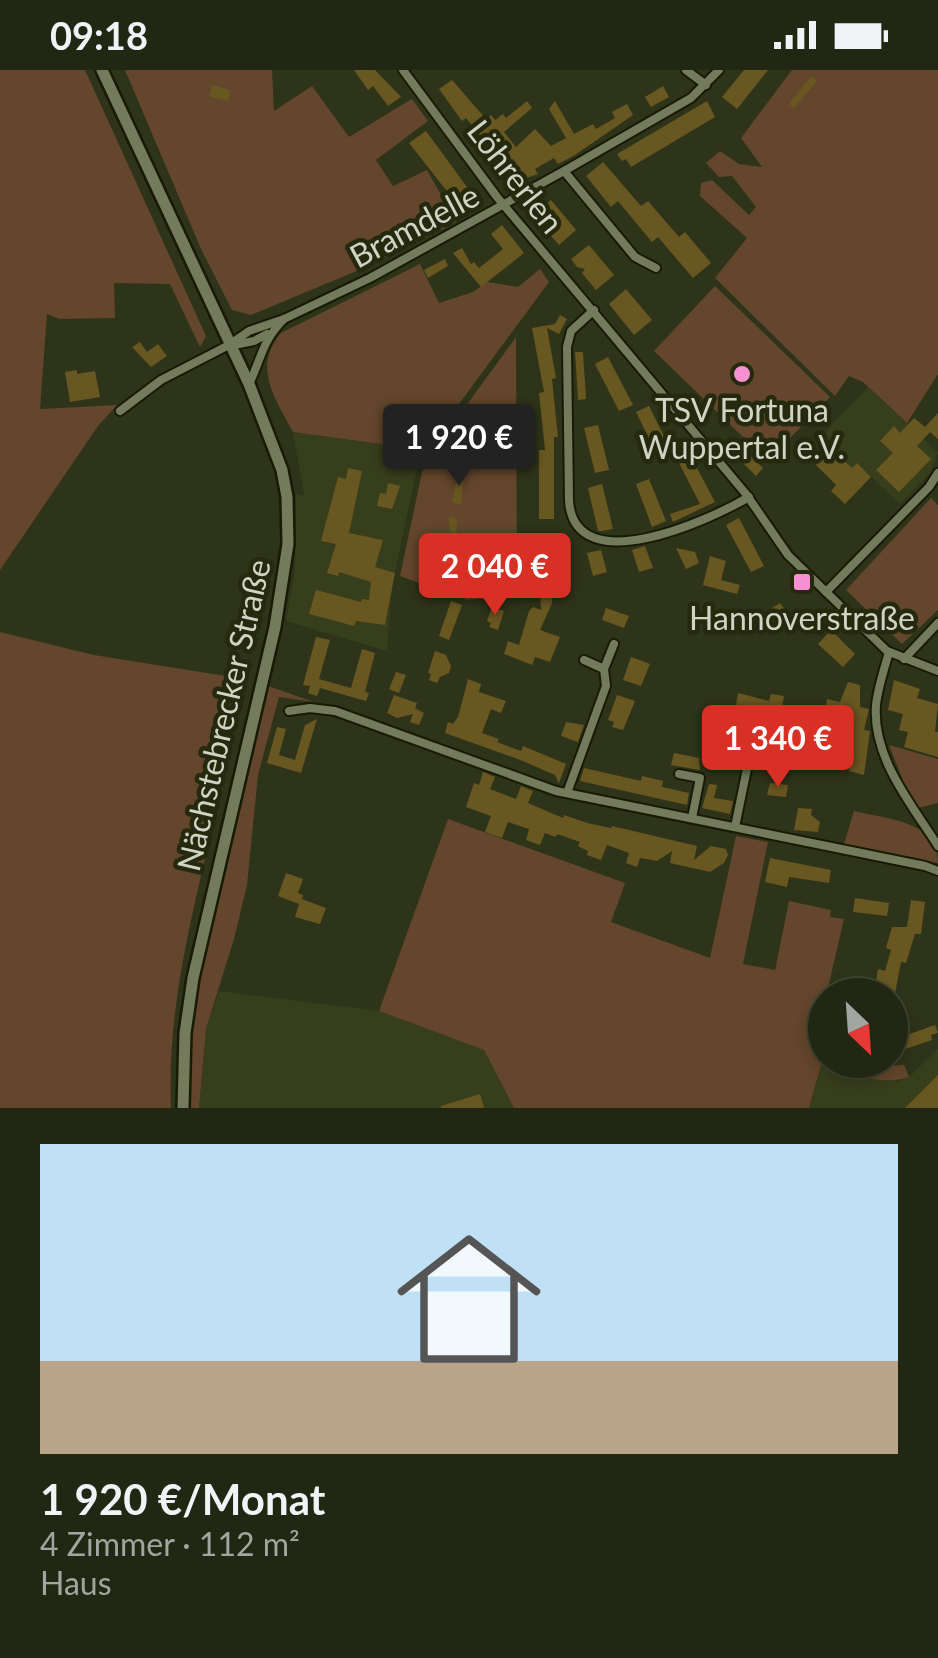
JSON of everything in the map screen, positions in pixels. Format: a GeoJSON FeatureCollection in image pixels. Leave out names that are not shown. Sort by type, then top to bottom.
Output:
{"type":"FeatureCollection","features":[{"type":"Feature","properties":{"kind":"main road","name":"Nächstebrecker Straße"},"geometry":{"type":"LineString","coordinates":[[102,70],[249,384],[282,470],[288,518],[283,585],[193,978],[185,1033],[182,1108]]}},
{"type":"Feature","properties":{"kind":"street","name":"Löhrerlen"},"geometry":{"type":"LineString","coordinates":[[403,70],[504,205],[749,498],[788,554],[889,652],[938,671]]}},
{"type":"Feature","properties":{"kind":"street"},"geometry":{"type":"LineString","coordinates":[[686,70],[706,84]]}},
{"type":"Feature","properties":{"kind":"street","name":"Bramdelle"},"geometry":{"type":"LineString","coordinates":[[120,411],[161,380],[249,331],[284,319],[370,278],[564,172],[674,109],[719,70]]}},
{"type":"Feature","properties":{"kind":"street"},"geometry":{"type":"LineString","coordinates":[[564,172],[636,257],[656,268]]}},
{"type":"Feature","properties":{"kind":"street"},"geometry":{"type":"LineString","coordinates":[[594,310],[572,331],[567,348],[568,500],[572,522],[579,530],[604,541],[644,537],[693,525],[749,498]]}},
{"type":"Feature","properties":{"kind":"street","name":"Bramdelle"},"geometry":{"type":"LineString","coordinates":[[249,384],[258,366],[260,350],[284,319]]}},
{"type":"Feature","properties":{"kind":"street","name":"Bramdelle"},"geometry":{"type":"LineString","coordinates":[[230,345],[254,342],[273,330]]}},
{"type":"Feature","properties":{"kind":"street"},"geometry":{"type":"LineString","coordinates":[[826,592],[929,487],[938,473]]}},
{"type":"Feature","properties":{"kind":"street"},"geometry":{"type":"LineString","coordinates":[[929,487],[938,495]]}},
{"type":"Feature","properties":{"kind":"street"},"geometry":{"type":"LineString","coordinates":[[904,659],[938,623]]}},
{"type":"Feature","properties":{"kind":"street"},"geometry":{"type":"LineString","coordinates":[[567,793],[606,686],[604,668],[614,644]]}},
{"type":"Feature","properties":{"kind":"street"},"geometry":{"type":"LineString","coordinates":[[889,652],[878,693],[877,727],[899,788],[938,846]]}},
{"type":"Feature","properties":{"kind":"street"},"geometry":{"type":"LineString","coordinates":[[584,660],[604,668]]}},
{"type":"Feature","properties":{"kind":"street"},"geometry":{"type":"LineString","coordinates":[[289,711],[334,711],[567,793],[938,872]]}},
{"type":"Feature","properties":{"kind":"street"},"geometry":{"type":"LineString","coordinates":[[735,827],[755,730]]}},
{"type":"Feature","properties":{"kind":"street"},"geometry":{"type":"LineString","coordinates":[[679,774],[700,778],[692,818]]}},
{"type":"Feature","properties":{"kind":"shaded area"},"geometry":{"type":"Polygon","coordinates":[[[0,70],[85,70],[206,336],[200,347],[170,284],[114,283],[115,318],[60,319],[47,314],[40,409],[117,405],[98,426],[0,570],[0,70]]]}},
{"type":"Feature","properties":{"kind":"shaded area"},"geometry":{"type":"Polygon","coordinates":[[[125,70],[272,70],[274,111],[312,86],[349,137],[412,99],[428,121],[376,160],[393,186],[427,170],[456,222],[364,268],[251,315],[232,310],[201,249],[125,70]]]}},
{"type":"Feature","properties":{"kind":"shaded area"},"geometry":{"type":"Polygon","coordinates":[[[792,70],[938,70],[938,374],[907,423],[863,382],[849,376],[835,396],[715,278],[747,238],[700,196],[701,183],[712,180],[749,215],[756,207],[732,176],[719,177],[706,163],[720,151],[739,164],[762,167],[741,138],[792,70]]]}},
{"type":"Feature","properties":{"kind":"shaded area"},"geometry":{"type":"Polygon","coordinates":[[[420,264],[439,303],[473,292],[487,282],[518,287],[540,269],[549,282],[425,450],[293,432],[274,395],[267,370],[272,346],[281,333],[420,264]]]}},
{"type":"Feature","properties":{"kind":"shaded area","name":"TSV Fortuna Wuppertal e.V."},"geometry":{"type":"Polygon","coordinates":[[[715,286],[830,397],[768,461],[654,351],[715,286]]]}},
{"type":"Feature","properties":{"kind":"shaded area"},"geometry":{"type":"Polygon","coordinates":[[[516,337],[517,595],[467,600],[400,576],[422,472],[429,457],[516,337]]]}},
{"type":"Feature","properties":{"kind":"shaded area"},"geometry":{"type":"Polygon","coordinates":[[[868,387],[938,453],[930,473],[900,504],[858,464],[852,469],[819,438],[868,387]]]}},
{"type":"Feature","properties":{"kind":"shaded area"},"geometry":{"type":"Polygon","coordinates":[[[293,432],[425,450],[418,465],[392,585],[387,651],[286,621],[295,570],[296,494],[304,495],[293,432]]]}},
{"type":"Feature","properties":{"kind":"shaded area"},"geometry":{"type":"Polygon","coordinates":[[[931,498],[938,505],[938,610],[902,644],[846,590],[931,498]]]}},
{"type":"Feature","properties":{"kind":"shaded area"},"geometry":{"type":"Polygon","coordinates":[[[0,632],[94,655],[232,677],[218,746],[225,770],[196,896],[174,1022],[171,1108],[0,1108],[0,632]]]}},
{"type":"Feature","properties":{"kind":"shaded area"},"geometry":{"type":"Polygon","coordinates":[[[268,686],[314,702],[279,697],[258,775],[247,885],[206,1029],[199,1108],[189,1108],[195,1003],[204,950],[268,686]]]}},
{"type":"Feature","properties":{"kind":"shaded area"},"geometry":{"type":"Polygon","coordinates":[[[889,745],[938,759],[938,803],[914,809],[889,745]]]}},
{"type":"Feature","properties":{"kind":"shaded area"},"geometry":{"type":"Polygon","coordinates":[[[854,811],[920,830],[936,849],[938,863],[844,844],[854,811]]]}},
{"type":"Feature","properties":{"kind":"shaded area"},"geometry":{"type":"Polygon","coordinates":[[[448,819],[625,883],[611,922],[710,958],[736,836],[768,842],[743,964],[775,970],[789,901],[831,910],[830,917],[844,919],[830,978],[808,978],[808,1078],[817,1078],[809,1108],[514,1108],[484,1050],[379,1011],[448,819]]]}},
{"type":"Feature","properties":{"kind":"shaded area"},"geometry":{"type":"Polygon","coordinates":[[[219,991],[379,1011],[484,1050],[514,1108],[199,1108],[206,1029],[219,991]]]}},
{"type":"Feature","properties":{"kind":"shaded area"},"geometry":{"type":"Polygon","coordinates":[[[938,1049],[938,1108],[809,1108],[817,1078],[898,1081],[909,1077],[938,1049]]]}},
{"type":"Feature","properties":{"kind":"building"},"geometry":{"type":"Polygon","coordinates":[[[354,70],[375,70],[401,97],[388,106],[373,86],[368,90],[354,70]]]}},
{"type":"Feature","properties":{"kind":"building"},"geometry":{"type":"Polygon","coordinates":[[[744,70],[768,70],[737,109],[722,97],[744,70]]]}},
{"type":"Feature","properties":{"kind":"building"},"geometry":{"type":"Polygon","coordinates":[[[811,76],[817,81],[794,108],[789,104],[811,76]]]}},
{"type":"Feature","properties":{"kind":"building"},"geometry":{"type":"Polygon","coordinates":[[[452,80],[486,119],[491,115],[495,120],[503,114],[506,118],[527,101],[532,108],[504,132],[516,147],[535,129],[551,146],[566,138],[549,109],[555,101],[574,134],[593,124],[596,129],[615,118],[612,112],[627,104],[633,115],[575,155],[558,164],[554,158],[535,169],[538,174],[512,183],[496,164],[500,161],[466,118],[462,121],[439,89],[452,80]]]}},
{"type":"Feature","properties":{"kind":"building"},"geometry":{"type":"Polygon","coordinates":[[[212,85],[231,90],[228,101],[209,96],[212,85]]]}},
{"type":"Feature","properties":{"kind":"building"},"geometry":{"type":"Polygon","coordinates":[[[663,86],[669,97],[651,107],[645,97],[663,86]]]}},
{"type":"Feature","properties":{"kind":"building"},"geometry":{"type":"Polygon","coordinates":[[[707,101],[715,117],[631,167],[617,154],[707,101]]]}},
{"type":"Feature","properties":{"kind":"building"},"geometry":{"type":"Polygon","coordinates":[[[426,131],[475,198],[461,209],[409,143],[426,131]]]}},
{"type":"Feature","properties":{"kind":"building"},"geometry":{"type":"Polygon","coordinates":[[[603,162],[641,206],[648,201],[679,237],[685,232],[711,263],[693,278],[658,237],[652,242],[618,201],[611,207],[586,176],[603,162]]]}},
{"type":"Feature","properties":{"kind":"building"},"geometry":{"type":"Polygon","coordinates":[[[551,200],[576,230],[559,245],[533,215],[551,200]]]}},
{"type":"Feature","properties":{"kind":"building"},"geometry":{"type":"Polygon","coordinates":[[[502,225],[524,253],[481,287],[453,253],[462,248],[471,264],[474,262],[479,268],[503,249],[491,234],[502,225]]]}},
{"type":"Feature","properties":{"kind":"building"},"geometry":{"type":"Polygon","coordinates":[[[589,245],[614,275],[596,290],[582,273],[585,269],[577,267],[571,259],[589,245]]]}},
{"type":"Feature","properties":{"kind":"building"},"geometry":{"type":"Polygon","coordinates":[[[445,259],[448,266],[428,278],[424,270],[445,259]]]}},
{"type":"Feature","properties":{"kind":"building"},"geometry":{"type":"Polygon","coordinates":[[[626,289],[652,320],[634,335],[609,304],[626,289]]]}},
{"type":"Feature","properties":{"kind":"building"},"geometry":{"type":"Polygon","coordinates":[[[560,315],[567,319],[559,334],[547,328],[556,378],[552,379],[558,437],[554,437],[554,519],[539,519],[539,450],[545,450],[539,393],[544,392],[532,328],[555,324],[560,315]]]}},
{"type":"Feature","properties":{"kind":"building"},"geometry":{"type":"Polygon","coordinates":[[[140,342],[147,352],[158,344],[167,356],[151,367],[132,347],[140,342]]]}},
{"type":"Feature","properties":{"kind":"building"},"geometry":{"type":"Polygon","coordinates":[[[575,352],[583,352],[586,399],[578,400],[575,352]]]}},
{"type":"Feature","properties":{"kind":"building"},"geometry":{"type":"Polygon","coordinates":[[[608,357],[633,405],[619,411],[595,364],[608,357]]]}},
{"type":"Feature","properties":{"kind":"building"},"geometry":{"type":"Polygon","coordinates":[[[77,370],[77,374],[95,371],[100,397],[70,402],[65,372],[77,370]]]}},
{"type":"Feature","properties":{"kind":"building"},"geometry":{"type":"Polygon","coordinates":[[[649,406],[673,454],[660,461],[636,412],[649,406]]]}},
{"type":"Feature","properties":{"kind":"building"},"geometry":{"type":"Polygon","coordinates":[[[938,413],[938,439],[930,432],[917,446],[931,459],[899,492],[876,470],[893,453],[880,441],[894,426],[900,433],[914,418],[925,427],[938,413]]]}},
{"type":"Feature","properties":{"kind":"building"},"geometry":{"type":"Polygon","coordinates":[[[598,425],[609,470],[595,473],[584,428],[598,425]]]}},
{"type":"Feature","properties":{"kind":"building"},"geometry":{"type":"Polygon","coordinates":[[[743,449],[763,468],[756,476],[736,456],[743,449]]]}},
{"type":"Feature","properties":{"kind":"building"},"geometry":{"type":"Polygon","coordinates":[[[831,449],[852,468],[857,463],[871,477],[845,504],[831,491],[836,485],[816,465],[831,449]]]}},
{"type":"Feature","properties":{"kind":"building"},"geometry":{"type":"Polygon","coordinates":[[[690,455],[715,502],[673,522],[670,514],[700,504],[678,461],[690,455]]]}},
{"type":"Feature","properties":{"kind":"building"},"geometry":{"type":"Polygon","coordinates":[[[348,468],[362,471],[349,533],[383,540],[375,567],[395,573],[385,625],[356,621],[354,626],[309,614],[316,590],[361,602],[369,600],[371,582],[339,572],[338,576],[327,573],[336,544],[321,541],[338,477],[346,479],[348,468]]]}},
{"type":"Feature","properties":{"kind":"building"},"geometry":{"type":"Polygon","coordinates":[[[458,472],[464,473],[461,504],[452,503],[458,472]]]}},
{"type":"Feature","properties":{"kind":"building"},"geometry":{"type":"Polygon","coordinates":[[[649,479],[666,521],[652,527],[636,484],[649,479]]]}},
{"type":"Feature","properties":{"kind":"building"},"geometry":{"type":"Polygon","coordinates":[[[388,483],[400,486],[392,509],[377,506],[388,483]]]}},
{"type":"Feature","properties":{"kind":"building"},"geometry":{"type":"Polygon","coordinates":[[[602,484],[613,529],[598,531],[588,488],[602,484]]]}},
{"type":"Feature","properties":{"kind":"building"},"geometry":{"type":"Polygon","coordinates":[[[449,517],[457,518],[461,583],[453,584],[449,517]]]}},
{"type":"Feature","properties":{"kind":"building"},"geometry":{"type":"Polygon","coordinates":[[[739,518],[764,566],[751,572],[726,525],[739,518]]]}},
{"type":"Feature","properties":{"kind":"building"},"geometry":{"type":"Polygon","coordinates":[[[538,535],[553,535],[552,603],[540,630],[560,637],[550,662],[535,657],[532,665],[504,654],[508,641],[519,645],[529,611],[533,607],[541,610],[538,535]]]}},
{"type":"Feature","properties":{"kind":"building"},"geometry":{"type":"Polygon","coordinates":[[[645,546],[653,568],[639,572],[632,550],[645,546]]]}},
{"type":"Feature","properties":{"kind":"building"},"geometry":{"type":"Polygon","coordinates":[[[676,548],[695,552],[699,563],[686,569],[676,548]]]}},
{"type":"Feature","properties":{"kind":"building"},"geometry":{"type":"Polygon","coordinates":[[[601,550],[607,572],[593,576],[587,553],[601,550]]]}},
{"type":"Feature","properties":{"kind":"building"},"geometry":{"type":"Polygon","coordinates":[[[710,556],[726,561],[721,580],[740,585],[737,594],[703,585],[710,556]]]}},
{"type":"Feature","properties":{"kind":"building"},"geometry":{"type":"Polygon","coordinates":[[[451,601],[462,605],[449,640],[439,636],[451,601]]]}},
{"type":"Feature","properties":{"kind":"building"},"geometry":{"type":"Polygon","coordinates":[[[780,603],[792,619],[782,625],[778,620],[764,626],[760,617],[780,603]]]}},
{"type":"Feature","properties":{"kind":"building"},"geometry":{"type":"Polygon","coordinates":[[[492,607],[504,611],[498,630],[489,627],[491,623],[487,621],[492,607]]]}},
{"type":"Feature","properties":{"kind":"building"},"geometry":{"type":"Polygon","coordinates":[[[606,608],[629,616],[624,628],[602,620],[606,608]]]}},
{"type":"Feature","properties":{"kind":"building"},"geometry":{"type":"Polygon","coordinates":[[[831,630],[855,654],[843,667],[818,644],[831,630]]]}},
{"type":"Feature","properties":{"kind":"building"},"geometry":{"type":"Polygon","coordinates":[[[316,637],[330,640],[319,679],[351,688],[362,649],[375,653],[366,701],[320,688],[317,696],[308,693],[310,686],[303,685],[316,637]]]}},
{"type":"Feature","properties":{"kind":"building"},"geometry":{"type":"Polygon","coordinates":[[[435,651],[446,655],[451,666],[437,683],[429,680],[428,673],[435,651]]]}},
{"type":"Feature","properties":{"kind":"building"},"geometry":{"type":"Polygon","coordinates":[[[631,657],[650,664],[641,686],[623,680],[631,657]]]}},
{"type":"Feature","properties":{"kind":"building"},"geometry":{"type":"Polygon","coordinates":[[[396,672],[406,675],[399,693],[389,689],[396,672]]]}},
{"type":"Feature","properties":{"kind":"building"},"geometry":{"type":"Polygon","coordinates":[[[468,679],[481,684],[479,692],[506,701],[501,713],[491,709],[482,733],[521,751],[523,746],[566,764],[559,783],[555,775],[445,733],[448,722],[453,724],[458,717],[468,679]]]}},
{"type":"Feature","properties":{"kind":"building"},"geometry":{"type":"Polygon","coordinates":[[[894,680],[920,689],[917,698],[938,704],[938,757],[904,747],[908,732],[899,730],[903,714],[888,710],[894,680]]]}},
{"type":"Feature","properties":{"kind":"building"},"geometry":{"type":"Polygon","coordinates":[[[848,682],[860,685],[860,707],[869,709],[864,730],[870,731],[864,775],[849,771],[850,765],[800,754],[803,735],[818,737],[822,730],[827,699],[840,702],[848,682]]]}},
{"type":"Feature","properties":{"kind":"building"},"geometry":{"type":"Polygon","coordinates":[[[738,693],[769,701],[771,694],[784,696],[781,714],[777,713],[773,724],[765,722],[768,711],[736,705],[738,693]]]}},
{"type":"Feature","properties":{"kind":"building"},"geometry":{"type":"Polygon","coordinates":[[[394,695],[417,703],[415,708],[424,713],[419,725],[410,722],[413,714],[397,718],[387,713],[394,695]]]}},
{"type":"Feature","properties":{"kind":"building"},"geometry":{"type":"Polygon","coordinates":[[[617,695],[635,701],[623,730],[612,727],[614,722],[608,720],[617,695]]]}},
{"type":"Feature","properties":{"kind":"building"},"geometry":{"type":"Polygon","coordinates":[[[317,719],[301,773],[267,763],[277,727],[286,729],[279,755],[295,760],[305,725],[317,719]]]}},
{"type":"Feature","properties":{"kind":"building"},"geometry":{"type":"Polygon","coordinates":[[[566,722],[584,725],[578,742],[561,736],[566,722]]]}},
{"type":"Feature","properties":{"kind":"building"},"geometry":{"type":"Polygon","coordinates":[[[726,726],[741,729],[738,741],[724,739],[726,726]]]}},
{"type":"Feature","properties":{"kind":"building"},"geometry":{"type":"Polygon","coordinates":[[[674,753],[699,758],[700,770],[671,765],[674,753]]]}},
{"type":"Feature","properties":{"kind":"building"},"geometry":{"type":"Polygon","coordinates":[[[584,768],[641,781],[642,776],[663,781],[662,787],[689,793],[687,805],[580,781],[584,768]]]}},
{"type":"Feature","properties":{"kind":"building"},"geometry":{"type":"Polygon","coordinates":[[[483,772],[495,777],[490,789],[516,799],[521,786],[533,791],[528,803],[563,818],[564,815],[697,846],[694,860],[711,846],[726,849],[728,855],[724,863],[710,872],[670,863],[672,851],[657,861],[640,858],[637,867],[626,863],[629,853],[607,845],[601,860],[587,855],[588,851],[578,846],[580,842],[557,834],[556,837],[545,833],[540,845],[526,840],[529,829],[508,822],[502,838],[485,832],[491,816],[466,807],[474,783],[479,785],[483,772]]]}},
{"type":"Feature","properties":{"kind":"building"},"geometry":{"type":"Polygon","coordinates":[[[770,783],[788,785],[786,797],[767,795],[770,783]]]}},
{"type":"Feature","properties":{"kind":"building"},"geometry":{"type":"Polygon","coordinates":[[[709,784],[717,785],[714,798],[733,801],[730,814],[702,808],[709,784]]]}},
{"type":"Feature","properties":{"kind":"building"},"geometry":{"type":"Polygon","coordinates":[[[798,808],[812,809],[811,815],[820,822],[818,832],[794,830],[798,808]]]}},
{"type":"Feature","properties":{"kind":"building"},"geometry":{"type":"Polygon","coordinates":[[[770,858],[831,870],[829,883],[789,877],[787,887],[765,882],[770,858]]]}},
{"type":"Feature","properties":{"kind":"building"},"geometry":{"type":"Polygon","coordinates":[[[286,873],[303,879],[298,893],[303,895],[302,899],[326,908],[320,924],[295,917],[299,904],[278,896],[286,873]]]}},
{"type":"Feature","properties":{"kind":"building"},"geometry":{"type":"Polygon","coordinates":[[[855,898],[889,903],[887,916],[853,912],[855,898]]]}},
{"type":"Feature","properties":{"kind":"building"},"geometry":{"type":"Polygon","coordinates":[[[911,900],[925,902],[921,934],[915,934],[898,978],[876,978],[878,969],[885,971],[892,927],[907,927],[911,900]]]}},
{"type":"Feature","properties":{"kind":"building"},"geometry":{"type":"Polygon","coordinates":[[[935,1025],[938,1033],[931,1035],[932,1040],[908,1048],[908,1035],[935,1025]]]}},
{"type":"Feature","properties":{"kind":"building"},"geometry":{"type":"Polygon","coordinates":[[[938,1075],[938,1108],[905,1108],[938,1075]]]}},
{"type":"Feature","properties":{"kind":"building"},"geometry":{"type":"Polygon","coordinates":[[[480,1094],[484,1108],[441,1108],[441,1106],[480,1094]]]}},
{"type":"Feature","properties":{"kind":"place","name":"TSV Fortuna Wuppertal e.V."},"geometry":{"type":"Point","coordinates":[742,374]}},
{"type":"Feature","properties":{"kind":"place","name":"Hannoverstraße"},"geometry":{"type":"Point","coordinates":[802,582]}}]}
